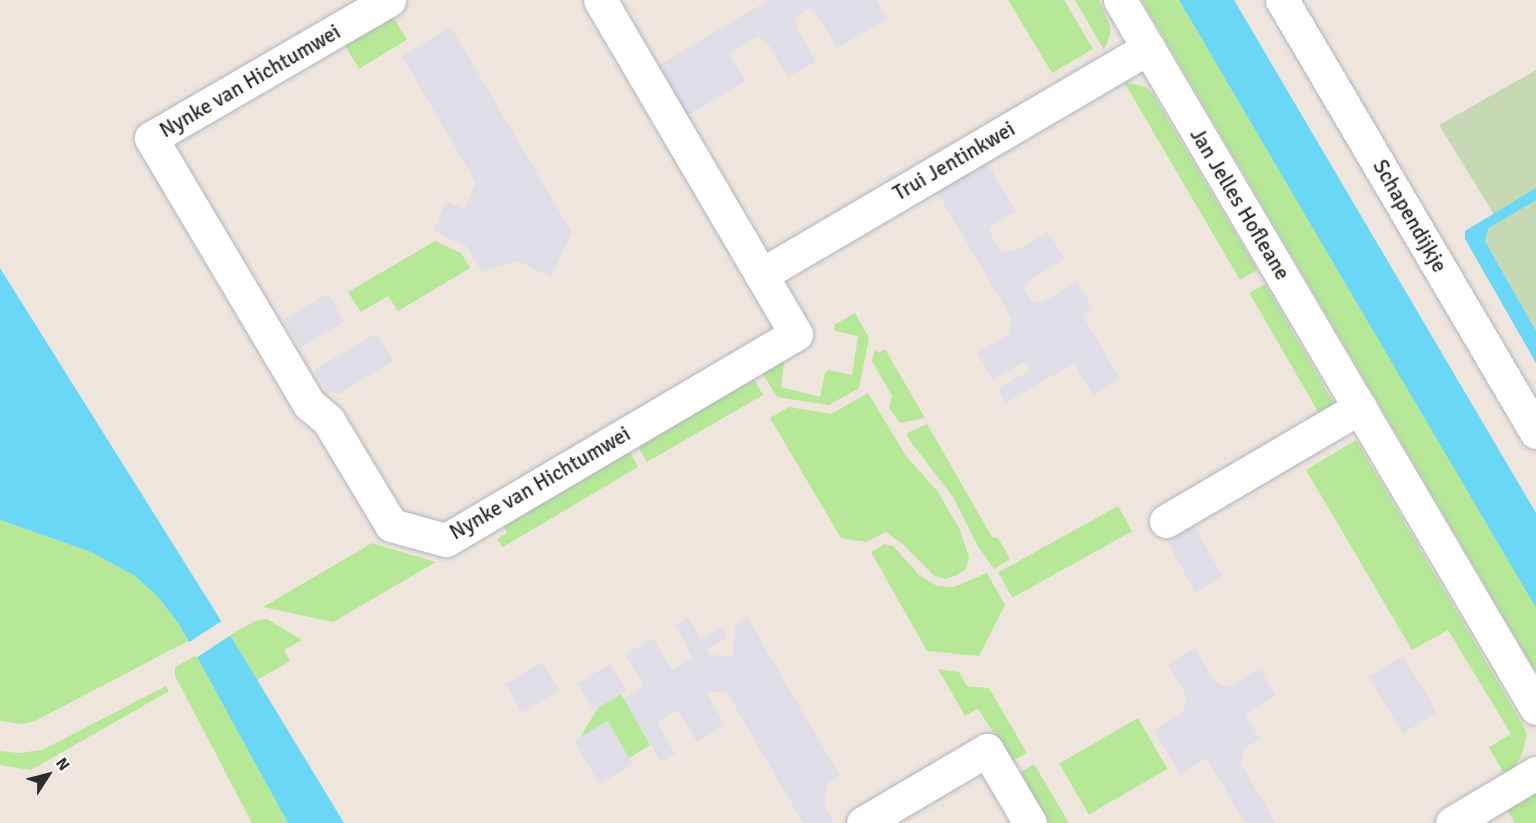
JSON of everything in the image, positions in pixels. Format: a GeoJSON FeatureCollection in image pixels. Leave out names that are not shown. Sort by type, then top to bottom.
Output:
{"type":"FeatureCollection","features":[{"type":"Feature","properties":{"kind":"street","name":"Nynke van Hichtumwei"},"geometry":{"type":"LineString","coordinates":[[389,0],[151,138],[309,404],[328,420],[391,525],[446,540],[796,334],[600,0]]}},
{"type":"Feature","properties":{"kind":"street","name":"Jan Jelles Hofleane"},"geometry":{"type":"LineString","coordinates":[[1120,0],[1536,708]]}},
{"type":"Feature","properties":{"kind":"street","name":"Schapendijkje"},"geometry":{"type":"LineString","coordinates":[[1282,0],[1536,432]]}},
{"type":"Feature","properties":{"kind":"street","name":"Trui Jentinkwei"},"geometry":{"type":"LineString","coordinates":[[761,275],[1148,48]]}},
{"type":"Feature","properties":{"kind":"street"},"geometry":{"type":"LineString","coordinates":[[1166,520],[1360,407]]}},
{"type":"Feature","properties":{"kind":"street"},"geometry":{"type":"LineString","coordinates":[[863,823],[987,750],[1030,823]]}},
{"type":"Feature","properties":{"kind":"street"},"geometry":{"type":"LineString","coordinates":[[1452,823],[1536,773]]}},
{"type":"Feature","properties":{"kind":"shaded area"},"geometry":{"type":"Polygon","coordinates":[[[769,0],[876,0],[887,19],[837,48],[818,16],[809,8],[795,17],[797,29],[816,61],[788,77],[769,45],[758,36],[729,53],[745,81],[684,118],[654,68],[769,0]]]}},
{"type":"Feature","properties":{"kind":"shaded area"},"geometry":{"type":"Polygon","coordinates":[[[451,27],[572,233],[551,277],[517,261],[482,272],[466,246],[433,231],[446,201],[464,209],[476,183],[402,56],[451,27]]]}},
{"type":"Feature","properties":{"kind":"shaded area"},"geometry":{"type":"Polygon","coordinates":[[[985,159],[1016,212],[988,228],[1001,253],[1017,250],[1048,232],[1065,259],[1030,279],[1024,288],[1032,302],[1043,302],[1077,281],[1093,309],[1083,316],[1120,379],[1093,395],[1074,363],[1006,403],[998,389],[1030,370],[1025,361],[993,380],[977,353],[1009,334],[1012,319],[935,189],[985,159]]]}},
{"type":"Feature","properties":{"kind":"shaded area"},"geometry":{"type":"Polygon","coordinates":[[[328,294],[344,322],[300,347],[284,320],[328,294]]]}},
{"type":"Feature","properties":{"kind":"shaded area"},"geometry":{"type":"Polygon","coordinates":[[[377,333],[393,361],[338,394],[327,391],[314,370],[377,333]]]}},
{"type":"Feature","properties":{"kind":"shaded area"},"geometry":{"type":"Polygon","coordinates":[[[1192,522],[1223,577],[1195,592],[1165,537],[1192,522]]]}},
{"type":"Feature","properties":{"kind":"shaded area"},"geometry":{"type":"Polygon","coordinates":[[[688,617],[701,639],[721,627],[727,637],[707,650],[711,655],[733,656],[735,624],[747,617],[840,776],[827,784],[825,805],[833,823],[803,823],[726,691],[706,693],[725,725],[697,742],[677,710],[657,722],[675,754],[661,762],[623,699],[644,686],[625,654],[653,638],[672,670],[693,658],[675,625],[688,617]]]}},
{"type":"Feature","properties":{"kind":"shaded area"},"geometry":{"type":"Polygon","coordinates":[[[1195,648],[1214,681],[1227,688],[1260,669],[1276,696],[1245,714],[1260,739],[1243,749],[1241,764],[1276,823],[1245,823],[1207,758],[1180,774],[1154,730],[1182,713],[1187,697],[1168,664],[1195,648]]]}},
{"type":"Feature","properties":{"kind":"shaded area"},"geometry":{"type":"Polygon","coordinates":[[[1403,656],[1437,713],[1403,733],[1369,677],[1403,656]]]}},
{"type":"Feature","properties":{"kind":"shaded area"},"geometry":{"type":"Polygon","coordinates":[[[542,662],[559,690],[522,712],[505,684],[542,662]]]}},
{"type":"Feature","properties":{"kind":"shaded area"},"geometry":{"type":"Polygon","coordinates":[[[610,664],[626,691],[593,710],[577,684],[610,664]]]}},
{"type":"Feature","properties":{"kind":"shaded area"},"geometry":{"type":"Polygon","coordinates":[[[608,721],[633,764],[599,784],[574,740],[608,721]]]}},
{"type":"Feature","properties":{"kind":"green space"},"geometry":{"type":"Polygon","coordinates":[[[1008,0],[1064,0],[1093,49],[1052,73],[1008,0]]]}},
{"type":"Feature","properties":{"kind":"green space"},"geometry":{"type":"Polygon","coordinates":[[[1075,0],[1099,0],[1110,26],[1110,36],[1104,50],[1075,0]]]}},
{"type":"Feature","properties":{"kind":"green space"},"geometry":{"type":"Polygon","coordinates":[[[1142,0],[1179,0],[1338,269],[1536,608],[1536,672],[1142,0]]]}},
{"type":"Feature","properties":{"kind":"green space"},"geometry":{"type":"Polygon","coordinates":[[[392,15],[407,40],[359,69],[344,44],[392,15]]]}},
{"type":"Feature","properties":{"kind":"green space"},"geometry":{"type":"Polygon","coordinates":[[[1536,70],[1536,331],[1485,241],[1489,228],[1498,221],[1439,125],[1536,70]]]}},
{"type":"Feature","properties":{"kind":"green space"},"geometry":{"type":"Polygon","coordinates":[[[1124,82],[1146,87],[1152,93],[1257,270],[1240,280],[1124,82]]]}},
{"type":"Feature","properties":{"kind":"green space"},"geometry":{"type":"Polygon","coordinates":[[[435,241],[461,253],[470,268],[398,311],[388,296],[361,312],[348,292],[435,241]]]}},
{"type":"Feature","properties":{"kind":"green space"},"geometry":{"type":"Polygon","coordinates":[[[1265,284],[1334,404],[1318,413],[1249,293],[1265,284]]]}},
{"type":"Feature","properties":{"kind":"green space"},"geometry":{"type":"Polygon","coordinates":[[[855,313],[869,338],[859,388],[829,405],[777,397],[761,371],[779,362],[784,363],[781,387],[820,397],[825,373],[829,370],[852,375],[858,336],[835,331],[834,325],[855,313]]]}},
{"type":"Feature","properties":{"kind":"green space"},"geometry":{"type":"Polygon","coordinates":[[[875,349],[878,353],[885,349],[925,418],[900,423],[889,408],[892,396],[872,361],[875,349]]]}},
{"type":"Feature","properties":{"kind":"green space"},"geometry":{"type":"Polygon","coordinates":[[[752,376],[763,395],[647,462],[636,443],[752,376]]]}},
{"type":"Feature","properties":{"kind":"green space"},"geometry":{"type":"Polygon","coordinates":[[[868,393],[906,456],[938,492],[960,530],[969,557],[966,569],[957,575],[945,579],[933,575],[904,545],[886,532],[866,542],[841,538],[770,418],[789,407],[831,414],[868,393]]]}},
{"type":"Feature","properties":{"kind":"green space"},"geometry":{"type":"Polygon","coordinates":[[[927,424],[992,537],[998,538],[1010,559],[994,569],[977,545],[953,497],[908,438],[907,433],[927,424]]]}},
{"type":"Feature","properties":{"kind":"green space"},"geometry":{"type":"Polygon","coordinates":[[[1356,440],[1523,725],[1527,735],[1522,754],[1514,768],[1504,774],[1489,747],[1511,734],[1448,630],[1412,650],[1306,470],[1356,440]]]}},
{"type":"Feature","properties":{"kind":"green space"},"geometry":{"type":"Polygon","coordinates":[[[628,449],[638,467],[503,547],[497,539],[507,533],[502,523],[628,449]]]}},
{"type":"Feature","properties":{"kind":"green space"},"geometry":{"type":"Polygon","coordinates":[[[1118,506],[1132,531],[1012,598],[998,572],[1118,506]]]}},
{"type":"Feature","properties":{"kind":"green space"},"geometry":{"type":"Polygon","coordinates":[[[0,520],[91,552],[135,576],[157,596],[179,624],[188,641],[35,721],[22,724],[0,721],[0,520]]]}},
{"type":"Feature","properties":{"kind":"green space"},"geometry":{"type":"Polygon","coordinates":[[[372,543],[436,562],[333,622],[263,607],[372,543]]]}},
{"type":"Feature","properties":{"kind":"green space"},"geometry":{"type":"Polygon","coordinates":[[[885,544],[893,546],[919,575],[937,586],[954,587],[987,573],[1005,605],[979,656],[927,651],[871,552],[885,544]]]}},
{"type":"Feature","properties":{"kind":"green space"},"geometry":{"type":"Polygon","coordinates":[[[267,619],[302,640],[284,650],[290,661],[257,680],[230,635],[255,621],[267,619]]]}},
{"type":"Feature","properties":{"kind":"green space"},"geometry":{"type":"Polygon","coordinates":[[[197,655],[288,823],[252,823],[175,676],[175,667],[197,655]]]}},
{"type":"Feature","properties":{"kind":"green space"},"geometry":{"type":"Polygon","coordinates":[[[938,669],[959,672],[967,686],[989,688],[1027,753],[1012,761],[978,709],[965,716],[938,669]]]}},
{"type":"Feature","properties":{"kind":"green space"},"geometry":{"type":"Polygon","coordinates":[[[166,686],[169,691],[31,770],[0,765],[0,751],[19,753],[42,750],[166,686]]]}},
{"type":"Feature","properties":{"kind":"green space"},"geometry":{"type":"Polygon","coordinates":[[[621,694],[650,745],[629,758],[608,721],[580,737],[598,708],[621,694]]]}},
{"type":"Feature","properties":{"kind":"green space"},"geometry":{"type":"Polygon","coordinates":[[[1138,718],[1168,769],[1089,815],[1059,764],[1138,718]]]}},
{"type":"Feature","properties":{"kind":"green space"},"geometry":{"type":"Polygon","coordinates":[[[1034,764],[1069,823],[1048,823],[1019,773],[1034,764]]]}},
{"type":"Feature","properties":{"kind":"green space"},"geometry":{"type":"Polygon","coordinates":[[[1536,793],[1536,823],[1515,823],[1506,808],[1529,794],[1536,793]]]}},
{"type":"Feature","properties":{"kind":"water"},"geometry":{"type":"Polygon","coordinates":[[[1179,0],[1234,0],[1536,513],[1536,608],[1179,0]]]}},
{"type":"Feature","properties":{"kind":"water"},"geometry":{"type":"Polygon","coordinates":[[[1536,188],[1536,200],[1489,228],[1485,241],[1536,331],[1536,363],[1465,239],[1465,231],[1536,188]]]}},
{"type":"Feature","properties":{"kind":"water"},"geometry":{"type":"Polygon","coordinates":[[[0,268],[230,635],[344,823],[288,823],[179,624],[157,596],[135,576],[91,552],[0,520],[0,268]]]}},
{"type":"Feature","properties":{"kind":"pier"},"geometry":{"type":"Polygon","coordinates":[[[223,620],[232,634],[196,658],[187,643],[223,620]]]}}]}
